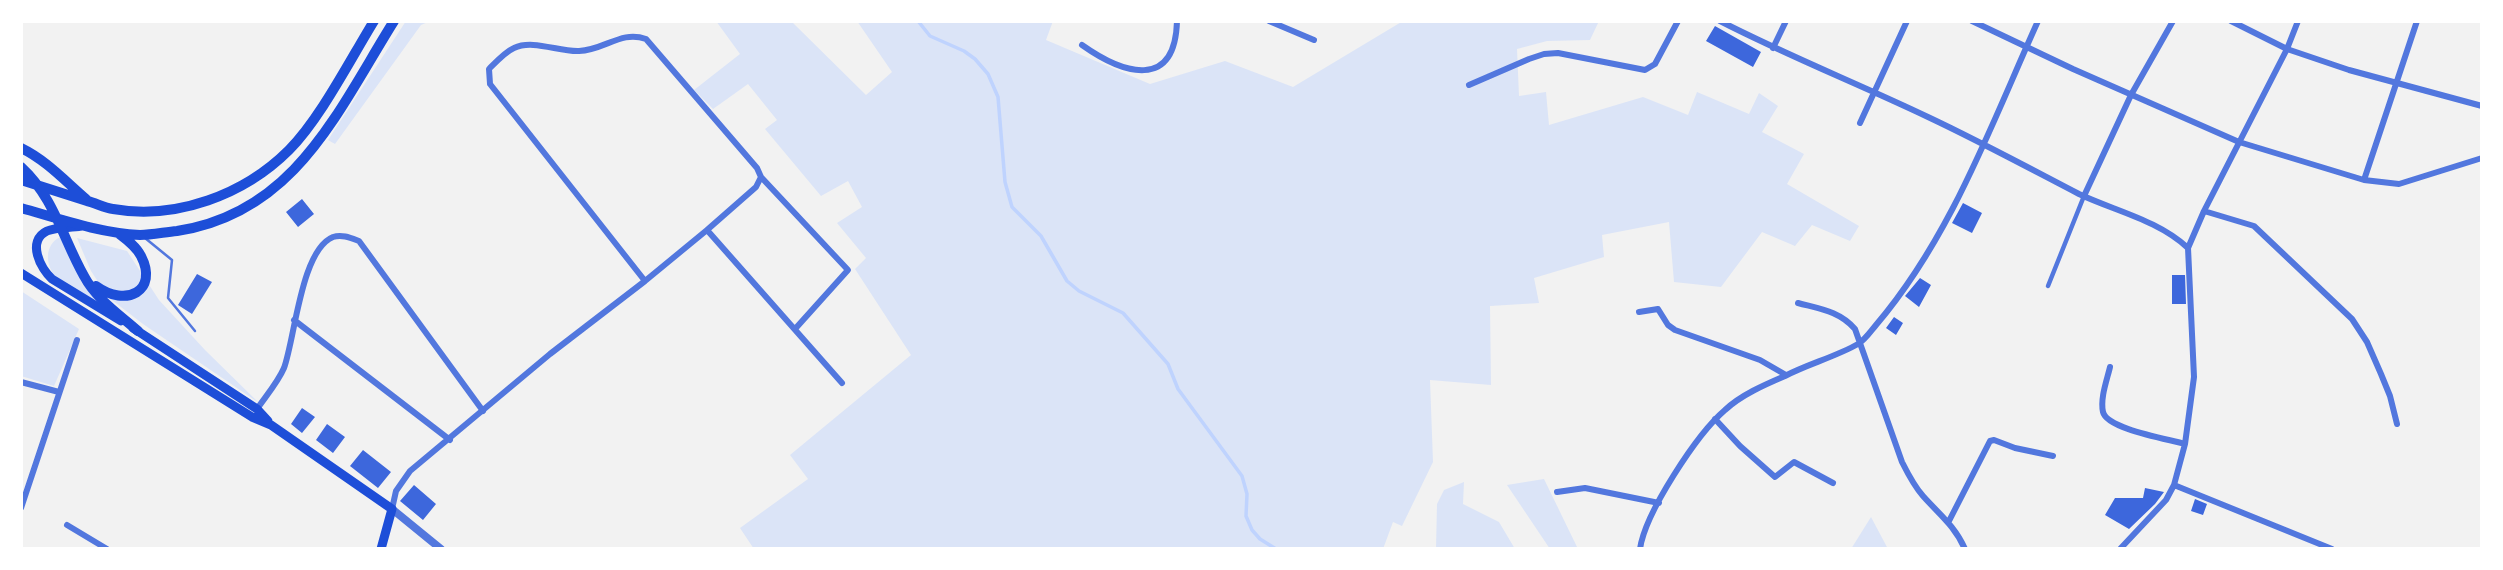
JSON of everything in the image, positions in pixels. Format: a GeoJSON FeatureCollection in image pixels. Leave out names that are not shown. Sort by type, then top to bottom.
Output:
{"type":"FeatureCollection","features":[{"type":"Feature","properties":{"kind":"highway"},"geometry":{"type":"LineString","coordinates":[[21,180],[113,209],[166,210],[205,202],[252,180],[290,149],[302,135],[374,21]]}},
{"type":"Feature","properties":{"kind":"highway"},"geometry":{"type":"LineString","coordinates":[[21,208],[85,226],[142,235],[198,228],[243,209],[282,183],[302,163],[324,133],[394,21]]}},
{"type":"Feature","properties":{"kind":"highway"},"geometry":{"type":"LineString","coordinates":[[21,148],[49,165],[60,178],[90,201]]}},
{"type":"Feature","properties":{"kind":"highway"},"geometry":{"type":"LineString","coordinates":[[21,167],[45,194],[83,275],[107,304],[138,331]]}},
{"type":"Feature","properties":{"kind":"highway"},"geometry":{"type":"LineString","coordinates":[[83,275],[101,290],[120,298],[132,295],[141,288],[146,270],[142,257],[117,232]]}},
{"type":"Feature","properties":{"kind":"main road"},"geometry":{"type":"LineString","coordinates":[[85,226],[43,233],[37,246],[39,262],[44,271],[52,279],[138,331],[257,409],[271,425]]}},
{"type":"Feature","properties":{"kind":"main road"},"geometry":{"type":"LineString","coordinates":[[21,273],[252,417],[271,425],[392,509],[381,549]]}},
{"type":"Feature","properties":{"kind":"street"},"geometry":{"type":"LineString","coordinates":[[1082,45],[1108,60],[1126,66],[1140,70],[1156,69],[1172,54],[1177,21]]}},
{"type":"Feature","properties":{"kind":"street"},"geometry":{"type":"LineString","coordinates":[[1269,21],[1314,40]]}},
{"type":"Feature","properties":{"kind":"street"},"geometry":{"type":"LineString","coordinates":[[1469,85],[1544,54],[1558,53],[1645,70],[1655,64],[1678,21]]}},
{"type":"Feature","properties":{"kind":"street"},"geometry":{"type":"LineString","coordinates":[[1720,21],[2084,196],[2156,226],[2188,248]]}},
{"type":"Feature","properties":{"kind":"street"},"geometry":{"type":"LineString","coordinates":[[1773,48],[1786,21]]}},
{"type":"Feature","properties":{"kind":"street"},"geometry":{"type":"LineString","coordinates":[[1860,123],[1906,21]]}},
{"type":"Feature","properties":{"kind":"street"},"geometry":{"type":"LineString","coordinates":[[1972,21],[2131,96],[2239,142],[2364,180],[2399,184],[2482,158]]}},
{"type":"Feature","properties":{"kind":"street"},"geometry":{"type":"LineString","coordinates":[[1640,549],[1644,534],[1672,479],[1715,419],[1740,398],[1860,343],[1899,296],[1938,236],[1983,146],[2038,21]]}},
{"type":"Feature","properties":{"kind":"street"},"geometry":{"type":"LineString","coordinates":[[2048,286],[2084,196],[2131,96],[2172,21]]}},
{"type":"Feature","properties":{"kind":"street"},"geometry":{"type":"LineString","coordinates":[[2231,21],[2287,49],[2348,71],[2482,106]]}},
{"type":"Feature","properties":{"kind":"street"},"geometry":{"type":"LineString","coordinates":[[2120,549],[2155,514],[2174,485],[2185,443],[2194,377],[2188,248],[2204,211],[2287,49],[2298,21]]}},
{"type":"Feature","properties":{"kind":"street"},"geometry":{"type":"LineString","coordinates":[[2364,180],[2417,21]]}},
{"type":"Feature","properties":{"kind":"street"},"geometry":{"type":"LineString","coordinates":[[645,281],[490,84],[489,69],[514,47],[580,51],[599,48],[626,35],[646,39],[757,168],[761,177],[848,270],[794,329]]}},
{"type":"Feature","properties":{"kind":"street"},"geometry":{"type":"LineString","coordinates":[[441,549],[392,509],[396,491],[410,471],[550,354],[707,230],[756,187],[761,177]]}},
{"type":"Feature","properties":{"kind":"street"},"geometry":{"type":"LineString","coordinates":[[2204,211],[2257,228],[2352,319],[2367,342],[2381,374],[2397,424]]}},
{"type":"Feature","properties":{"kind":"street"},"geometry":{"type":"LineString","coordinates":[[707,230],[842,383]]}},
{"type":"Feature","properties":{"kind":"street"},"geometry":{"type":"LineString","coordinates":[[257,409],[284,368],[294,320],[313,257],[332,237],[345,236],[359,241],[483,411]]}},
{"type":"Feature","properties":{"kind":"street"},"geometry":{"type":"LineString","coordinates":[[1798,303],[1835,313],[1846,319],[1855,329],[1907,471],[1922,495],[1949,521],[1965,549]]}},
{"type":"Feature","properties":{"kind":"street"},"geometry":{"type":"LineString","coordinates":[[1639,312],[1658,309],[1668,325],[1675,330],[1748,355],[1786,375]]}},
{"type":"Feature","properties":{"kind":"street"},"geometry":{"type":"LineString","coordinates":[[294,320],[450,440]]}},
{"type":"Feature","properties":{"kind":"street"},"geometry":{"type":"LineString","coordinates":[[21,508],[77,340]]}},
{"type":"Feature","properties":{"kind":"street"},"geometry":{"type":"LineString","coordinates":[[2109,367],[2103,401],[2103,412],[2107,419],[2122,427],[2185,443]]}},
{"type":"Feature","properties":{"kind":"street"},"geometry":{"type":"LineString","coordinates":[[21,382],[59,392]]}},
{"type":"Feature","properties":{"kind":"street"},"geometry":{"type":"LineString","coordinates":[[1715,419],[1775,477],[1794,461],[1833,482]]}},
{"type":"Feature","properties":{"kind":"street"},"geometry":{"type":"LineString","coordinates":[[1949,521],[1990,441],[2053,457]]}},
{"type":"Feature","properties":{"kind":"street"},"geometry":{"type":"LineString","coordinates":[[21,477],[30,480]]}},
{"type":"Feature","properties":{"kind":"street"},"geometry":{"type":"LineString","coordinates":[[2174,485],[2332,549]]}},
{"type":"Feature","properties":{"kind":"street"},"geometry":{"type":"LineString","coordinates":[[1557,492],[1585,488],[1659,503]]}},
{"type":"Feature","properties":{"kind":"street"},"geometry":{"type":"LineString","coordinates":[[67,525],[107,549]]}},
{"type":"Feature","properties":{"kind":"lane"},"geometry":{"type":"LineString","coordinates":[[142,235],[172,260],[168,298],[195,331]]}},
{"type":"Feature","properties":{"kind":"shaded area"},"geometry":{"type":"Polygon","coordinates":[[[406,21],[430,21],[421,25],[335,144],[328,140],[406,21]]]}},
{"type":"Feature","properties":{"kind":"shaded area"},"geometry":{"type":"Polygon","coordinates":[[[716,21],[791,21],[866,95],[892,72],[857,21],[1053,21],[1046,40],[1150,84],[1225,61],[1293,87],[1403,21],[1599,21],[1590,40],[1547,41],[1517,49],[1519,96],[1546,92],[1549,125],[1643,97],[1688,115],[1697,92],[1749,114],[1759,93],[1778,106],[1762,132],[1804,154],[1787,184],[1859,226],[1850,241],[1812,225],[1795,246],[1762,232],[1721,287],[1674,282],[1669,222],[1602,235],[1604,257],[1534,278],[1539,303],[1490,306],[1491,385],[1430,380],[1433,462],[1402,526],[1393,522],[1383,549],[754,549],[740,528],[808,479],[790,455],[911,355],[855,269],[866,258],[837,223],[862,207],[848,181],[821,196],[765,129],[777,120],[748,84],[713,109],[694,90],[740,54],[716,21]]]}},
{"type":"Feature","properties":{"kind":"shaded area"},"geometry":{"type":"Polygon","coordinates":[[[60,237],[83,285],[104,308],[68,286],[53,273],[48,262],[49,250],[60,237]]]}},
{"type":"Feature","properties":{"kind":"shaded area"},"geometry":{"type":"Polygon","coordinates":[[[77,238],[127,251],[159,300],[259,403],[108,297],[91,271],[77,238]]]}},
{"type":"Feature","properties":{"kind":"shaded area"},"geometry":{"type":"Polygon","coordinates":[[[21,291],[79,329],[54,386],[21,376],[21,291]]]}},
{"type":"Feature","properties":{"kind":"shaded area"},"geometry":{"type":"Polygon","coordinates":[[[1544,479],[1578,549],[1550,549],[1507,485],[1544,479]]]}},
{"type":"Feature","properties":{"kind":"shaded area"},"geometry":{"type":"Polygon","coordinates":[[[1464,482],[1463,504],[1499,522],[1515,549],[1436,549],[1437,504],[1444,490],[1464,482]]]}},
{"type":"Feature","properties":{"kind":"shaded area"},"geometry":{"type":"Polygon","coordinates":[[[1871,517],[1888,549],[1851,549],[1871,517]]]}},
{"type":"Feature","properties":{"kind":"building"},"geometry":{"type":"Polygon","coordinates":[[[1715,26],[1761,52],[1753,67],[1706,41],[1715,26]]]}},
{"type":"Feature","properties":{"kind":"building"},"geometry":{"type":"Polygon","coordinates":[[[302,199],[314,214],[298,227],[286,212],[302,199]]]}},
{"type":"Feature","properties":{"kind":"building"},"geometry":{"type":"Polygon","coordinates":[[[1963,203],[1982,213],[1972,233],[1952,223],[1963,203]]]}},
{"type":"Feature","properties":{"kind":"building"},"geometry":{"type":"Polygon","coordinates":[[[197,274],[212,282],[192,314],[178,305],[197,274]]]}},
{"type":"Feature","properties":{"kind":"building"},"geometry":{"type":"Polygon","coordinates":[[[2172,275],[2185,275],[2186,304],[2172,304],[2172,275]]]}},
{"type":"Feature","properties":{"kind":"building"},"geometry":{"type":"Polygon","coordinates":[[[1920,278],[1931,285],[1919,307],[1905,296],[1920,278]]]}},
{"type":"Feature","properties":{"kind":"building"},"geometry":{"type":"Polygon","coordinates":[[[1894,317],[1903,323],[1896,335],[1886,328],[1894,317]]]}},
{"type":"Feature","properties":{"kind":"building"},"geometry":{"type":"Polygon","coordinates":[[[302,408],[315,417],[302,433],[291,424],[302,408]]]}},
{"type":"Feature","properties":{"kind":"building"},"geometry":{"type":"Polygon","coordinates":[[[327,424],[345,437],[333,453],[316,440],[327,424]]]}},
{"type":"Feature","properties":{"kind":"building"},"geometry":{"type":"Polygon","coordinates":[[[363,450],[391,472],[378,488],[350,466],[363,450]]]}},
{"type":"Feature","properties":{"kind":"building"},"geometry":{"type":"Polygon","coordinates":[[[414,485],[436,504],[423,520],[400,501],[414,485]]]}},
{"type":"Feature","properties":{"kind":"building"},"geometry":{"type":"Polygon","coordinates":[[[2145,488],[2164,492],[2129,529],[2105,515],[2115,498],[2143,498],[2145,488]]]}},
{"type":"Feature","properties":{"kind":"building"},"geometry":{"type":"Polygon","coordinates":[[[2195,499],[2207,504],[2203,515],[2191,511],[2195,499]]]}},
{"type":"Feature","properties":{"kind":"waterway"},"geometry":{"type":"LineString","coordinates":[[918,21],[930,36],[964,51],[988,74],[998,97],[1005,182],[1012,207],[1041,236],[1067,281],[1079,291],[1123,313],[1168,364],[1178,389],[1242,476],[1247,494],[1246,516],[1252,530],[1276,549]]}}]}
